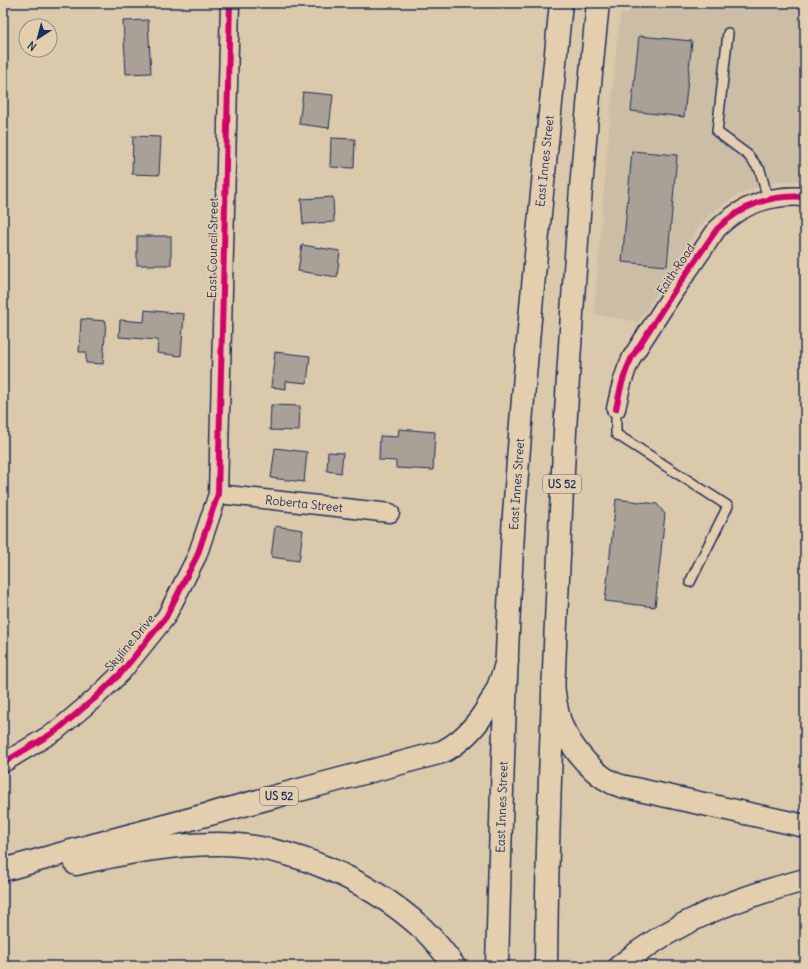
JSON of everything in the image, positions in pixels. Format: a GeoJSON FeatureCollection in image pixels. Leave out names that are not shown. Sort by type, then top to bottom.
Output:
{"type":"FeatureCollection","features":[{"type":"Feature","properties":{"kind":"main road","name":"East Innes Street"},"geometry":{"type":"LineString","coordinates":[[497,966],[503,767],[513,532],[524,384],[561,3]]}},
{"type":"Feature","properties":{"kind":"main road","name":"US 52"},"geometry":{"type":"LineString","coordinates":[[546,966],[547,877],[553,685],[564,436],[573,288],[585,132],[598,3]]}},
{"type":"Feature","properties":{"kind":"main road","name":"US 52"},"geometry":{"type":"LineString","coordinates":[[3,870],[442,752],[461,739],[478,721],[501,680],[507,660]]}},
{"type":"Feature","properties":{"kind":"main road"},"geometry":{"type":"LineString","coordinates":[[553,685],[557,711],[562,726],[569,739],[587,763],[608,780],[622,786],[805,826]]}},
{"type":"Feature","properties":{"kind":"main road"},"geometry":{"type":"LineString","coordinates":[[3,879],[113,856],[183,846],[218,844],[269,850],[305,860],[336,872],[383,898],[424,930],[454,966]]}},
{"type":"Feature","properties":{"kind":"main road"},"geometry":{"type":"LineString","coordinates":[[620,966],[632,956],[661,937],[707,912],[755,894],[805,880]]}},
{"type":"Feature","properties":{"kind":"street","name":"East Council Street"},"geometry":{"type":"LineString","coordinates":[[218,494],[230,3]]}},
{"type":"Feature","properties":{"kind":"street","name":"Faith Road"},"geometry":{"type":"LineString","coordinates":[[616,409],[621,383],[626,368],[632,357],[717,228],[729,218],[751,205],[768,199],[785,196],[805,197]]}},
{"type":"Feature","properties":{"kind":"street","name":"Roberta Street"},"geometry":{"type":"LineString","coordinates":[[218,494],[390,513]]}},
{"type":"Feature","properties":{"kind":"street","name":"Skyline Drive"},"geometry":{"type":"LineString","coordinates":[[3,763],[56,731],[94,700],[121,673],[166,617],[197,556],[218,494]]}},
{"type":"Feature","properties":{"kind":"lane"},"geometry":{"type":"LineString","coordinates":[[728,33],[717,132],[748,156],[760,170],[768,199]]}},
{"type":"Feature","properties":{"kind":"lane"},"geometry":{"type":"LineString","coordinates":[[616,409],[616,434],[728,506],[690,582]]}},
{"type":"Feature","properties":{"kind":"shaded area"},"geometry":{"type":"Polygon","coordinates":[[[632,3],[805,3],[805,181],[777,182],[756,187],[734,197],[713,212],[698,228],[638,322],[594,314],[617,42],[621,13],[627,14],[632,3]]]}},
{"type":"Feature","properties":{"kind":"building"},"geometry":{"type":"Polygon","coordinates":[[[148,20],[151,73],[126,74],[123,21],[148,20]]]}},
{"type":"Feature","properties":{"kind":"building"},"geometry":{"type":"Polygon","coordinates":[[[639,36],[692,41],[684,117],[631,111],[639,36]]]}},
{"type":"Feature","properties":{"kind":"building"},"geometry":{"type":"Polygon","coordinates":[[[303,92],[333,95],[329,128],[299,124],[303,92]]]}},
{"type":"Feature","properties":{"kind":"building"},"geometry":{"type":"Polygon","coordinates":[[[133,136],[161,137],[159,175],[132,174],[133,136]]]}},
{"type":"Feature","properties":{"kind":"building"},"geometry":{"type":"Polygon","coordinates":[[[331,138],[355,139],[354,168],[330,167],[331,138]]]}},
{"type":"Feature","properties":{"kind":"building"},"geometry":{"type":"Polygon","coordinates":[[[632,151],[677,155],[667,266],[622,262],[632,151]]]}},
{"type":"Feature","properties":{"kind":"building"},"geometry":{"type":"Polygon","coordinates":[[[333,197],[334,222],[303,224],[301,199],[333,197]]]}},
{"type":"Feature","properties":{"kind":"building"},"geometry":{"type":"Polygon","coordinates":[[[137,236],[171,236],[171,265],[137,265],[137,236]]]}},
{"type":"Feature","properties":{"kind":"building"},"geometry":{"type":"Polygon","coordinates":[[[302,245],[340,251],[337,277],[298,271],[302,245]]]}},
{"type":"Feature","properties":{"kind":"building"},"geometry":{"type":"Polygon","coordinates":[[[145,310],[184,314],[181,356],[157,353],[158,340],[119,337],[120,320],[144,322],[145,310]]]}},
{"type":"Feature","properties":{"kind":"building"},"geometry":{"type":"Polygon","coordinates":[[[81,319],[106,321],[103,364],[86,363],[86,352],[79,352],[81,319]]]}},
{"type":"Feature","properties":{"kind":"building"},"geometry":{"type":"Polygon","coordinates":[[[275,352],[310,356],[307,383],[286,381],[286,389],[271,387],[275,352]]]}},
{"type":"Feature","properties":{"kind":"building"},"geometry":{"type":"Polygon","coordinates":[[[271,405],[300,406],[299,431],[270,430],[271,405]]]}},
{"type":"Feature","properties":{"kind":"building"},"geometry":{"type":"Polygon","coordinates":[[[399,429],[435,432],[433,470],[396,468],[396,461],[379,460],[380,436],[398,437],[399,429]]]}},
{"type":"Feature","properties":{"kind":"building"},"geometry":{"type":"Polygon","coordinates":[[[275,448],[307,452],[304,482],[271,478],[275,448]]]}},
{"type":"Feature","properties":{"kind":"building"},"geometry":{"type":"Polygon","coordinates":[[[328,452],[343,453],[341,473],[327,471],[328,452]]]}},
{"type":"Feature","properties":{"kind":"building"},"geometry":{"type":"Polygon","coordinates":[[[616,499],[657,504],[665,514],[655,607],[605,601],[616,499]]]}},
{"type":"Feature","properties":{"kind":"building"},"geometry":{"type":"Polygon","coordinates":[[[275,526],[303,530],[299,561],[271,557],[275,526]]]}},
{"type":"Feature","properties":{"kind":"cycle path"},"geometry":{"type":"LineString","coordinates":[[3,763],[56,731],[94,699],[121,673],[166,617],[197,556],[218,494],[230,3]]}},
{"type":"Feature","properties":{"kind":"cycle path"},"geometry":{"type":"LineString","coordinates":[[616,409],[620,389],[632,357],[675,290],[717,229],[736,213],[758,203],[781,197],[805,197]]}}]}
